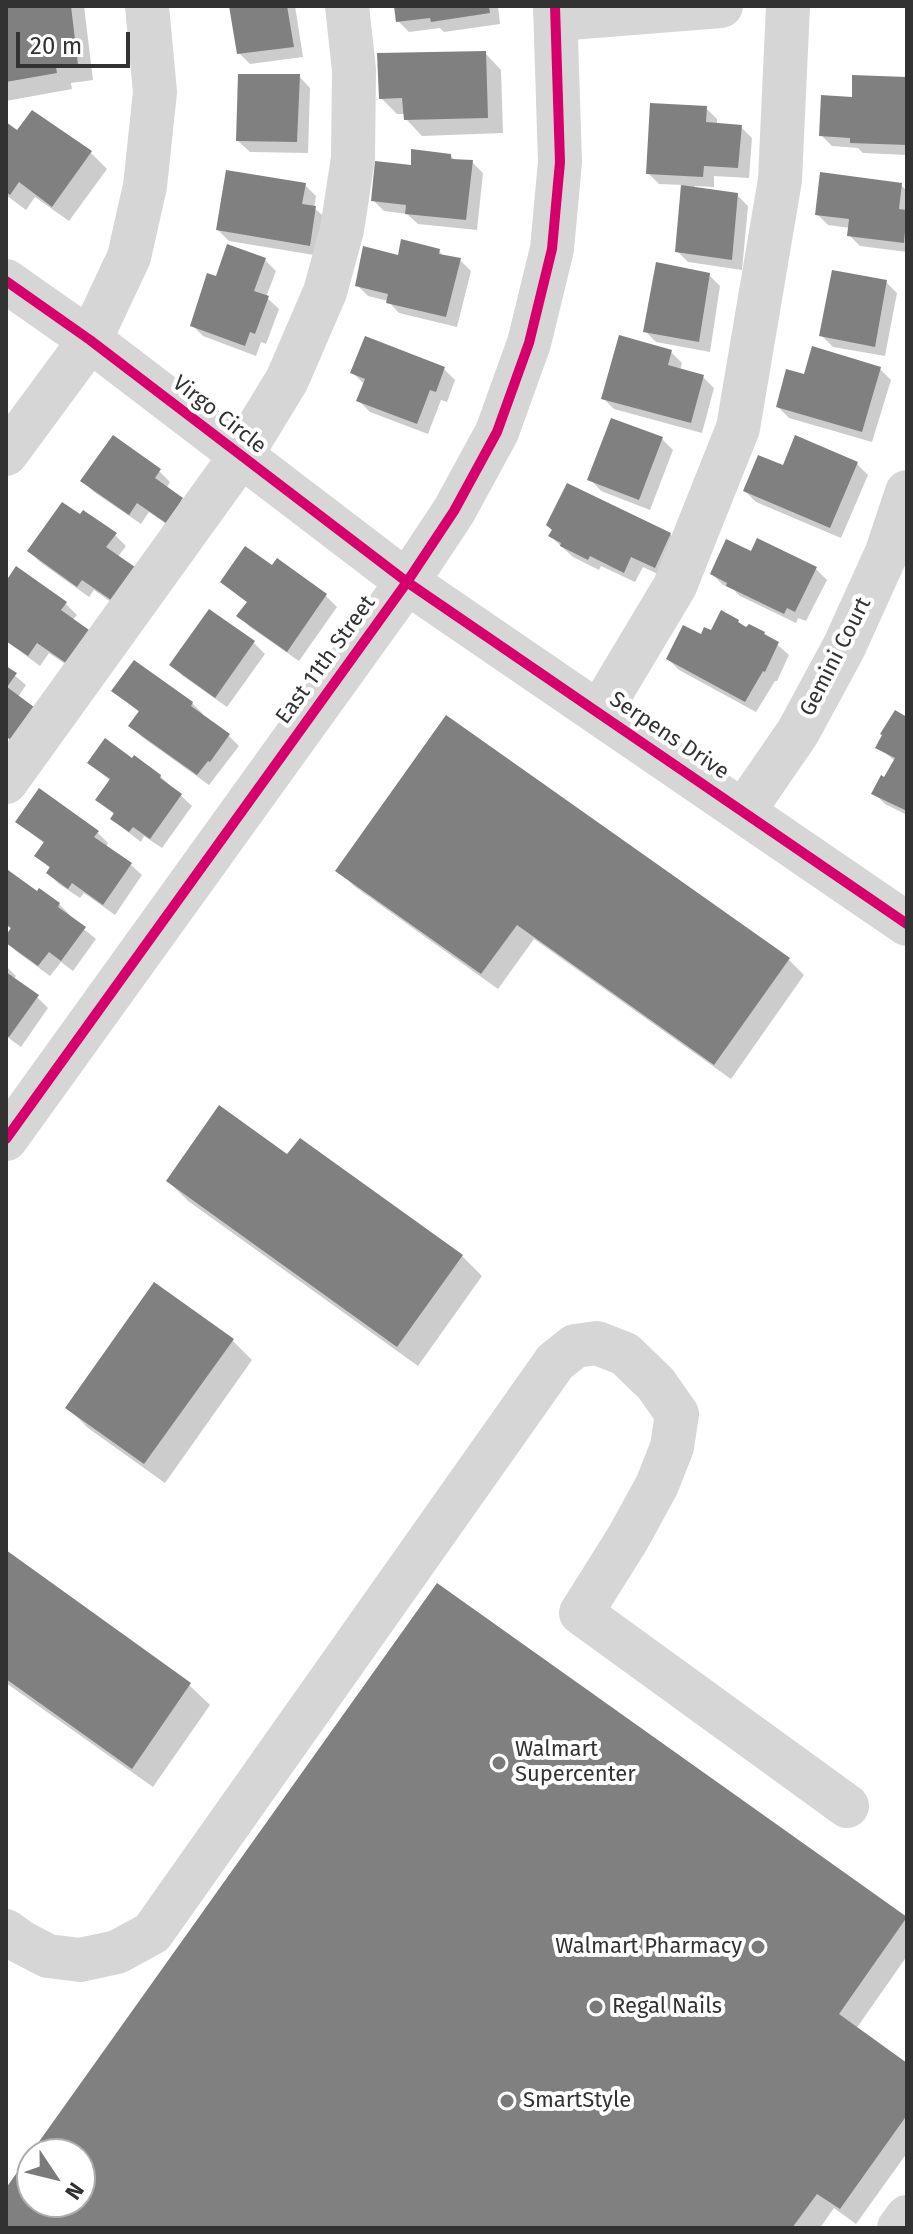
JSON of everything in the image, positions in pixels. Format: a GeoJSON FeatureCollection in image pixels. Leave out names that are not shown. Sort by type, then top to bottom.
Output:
{"type":"FeatureCollection","features":[{"type":"Feature","properties":{"kind":"street"},"geometry":{"type":"LineString","coordinates":[[6,454],[90,340],[129,257],[145,186],[155,92],[147,6]]}},
{"type":"Feature","properties":{"kind":"street"},"geometry":{"type":"LineString","coordinates":[[6,782],[240,457],[287,380],[325,292],[342,230],[353,158],[354,70],[347,6]]}},
{"type":"Feature","properties":{"kind":"street"},"geometry":{"type":"LineString","coordinates":[[556,12],[721,6]]}},
{"type":"Feature","properties":{"kind":"street"},"geometry":{"type":"LineString","coordinates":[[599,713],[675,586],[738,428],[780,180],[788,6]]}},
{"type":"Feature","properties":{"kind":"street","name":"East 11th Street"},"geometry":{"type":"LineString","coordinates":[[6,1139],[407,582],[454,511],[497,432],[529,343],[552,249],[560,162],[556,12]]}},
{"type":"Feature","properties":{"kind":"street","name":"Virgo Circle"},"geometry":{"type":"LineString","coordinates":[[6,281],[90,340],[407,582]]}},
{"type":"Feature","properties":{"kind":"street","name":"Gemini Court"},"geometry":{"type":"LineString","coordinates":[[743,812],[798,732],[897,555],[907,492]]}},
{"type":"Feature","properties":{"kind":"street","name":"Serpens Drive"},"geometry":{"type":"LineString","coordinates":[[407,582],[907,924]]}},
{"type":"Feature","properties":{"kind":"street"},"geometry":{"type":"LineString","coordinates":[[11,1946],[48,1956],[80,1960],[117,1952],[152,1933],[555,1362],[575,1346],[597,1343],[625,1354],[656,1384],[677,1414],[672,1447],[657,1485],[581,1613],[847,1806]]}},
{"type":"Feature","properties":{"kind":"street"},"geometry":{"type":"LineString","coordinates":[[899,2228],[907,2217]]}},
{"type":"Feature","properties":{"kind":"building"},"geometry":{"type":"Polygon","coordinates":[[[6,6],[71,6],[78,65],[56,67],[57,73],[6,82],[6,6]]]}},
{"type":"Feature","properties":{"kind":"building"},"geometry":{"type":"Polygon","coordinates":[[[229,6],[287,6],[294,47],[237,54],[229,6]]]}},
{"type":"Feature","properties":{"kind":"building"},"geometry":{"type":"Polygon","coordinates":[[[394,6],[489,6],[490,13],[431,22],[430,18],[396,22],[394,6]]]}},
{"type":"Feature","properties":{"kind":"building"},"geometry":{"type":"Polygon","coordinates":[[[486,51],[488,118],[404,120],[402,98],[379,99],[377,53],[486,51]]]}},
{"type":"Feature","properties":{"kind":"building"},"geometry":{"type":"Polygon","coordinates":[[[238,74],[300,74],[297,142],[236,141],[238,74]]]}},
{"type":"Feature","properties":{"kind":"building"},"geometry":{"type":"Polygon","coordinates":[[[852,75],[907,77],[907,145],[850,143],[850,138],[819,136],[821,95],[852,97],[852,75]]]}},
{"type":"Feature","properties":{"kind":"building"},"geometry":{"type":"Polygon","coordinates":[[[650,103],[707,106],[706,122],[742,125],[738,168],[704,166],[703,177],[646,174],[650,103]]]}},
{"type":"Feature","properties":{"kind":"building"},"geometry":{"type":"Polygon","coordinates":[[[32,110],[92,151],[52,207],[19,182],[10,195],[6,192],[6,122],[17,130],[32,110]]]}},
{"type":"Feature","properties":{"kind":"building"},"geometry":{"type":"Polygon","coordinates":[[[411,149],[451,154],[451,159],[473,160],[466,220],[405,214],[406,205],[371,201],[375,161],[411,165],[411,149]]]}},
{"type":"Feature","properties":{"kind":"building"},"geometry":{"type":"Polygon","coordinates":[[[226,170],[306,183],[302,204],[316,206],[310,246],[216,230],[226,170]]]}},
{"type":"Feature","properties":{"kind":"building"},"geometry":{"type":"Polygon","coordinates":[[[820,172],[902,183],[899,209],[907,210],[904,243],[847,236],[849,219],[815,215],[820,172]]]}},
{"type":"Feature","properties":{"kind":"building"},"geometry":{"type":"Polygon","coordinates":[[[681,185],[738,193],[732,260],[675,252],[681,185]]]}},
{"type":"Feature","properties":{"kind":"building"},"geometry":{"type":"Polygon","coordinates":[[[401,239],[440,249],[439,254],[461,258],[446,317],[386,303],[388,294],[355,286],[363,246],[398,255],[401,239]]]}},
{"type":"Feature","properties":{"kind":"building"},"geometry":{"type":"Polygon","coordinates":[[[227,244],[266,258],[254,291],[269,296],[255,334],[250,332],[245,346],[190,326],[207,273],[216,276],[227,244]]]}},
{"type":"Feature","properties":{"kind":"building"},"geometry":{"type":"Polygon","coordinates":[[[656,262],[710,273],[699,342],[643,332],[656,262]]]}},
{"type":"Feature","properties":{"kind":"building"},"geometry":{"type":"Polygon","coordinates":[[[832,270],[887,280],[875,347],[819,336],[832,270]]]}},
{"type":"Feature","properties":{"kind":"building"},"geometry":{"type":"Polygon","coordinates":[[[619,335],[672,350],[668,365],[704,375],[691,423],[601,399],[619,335]]]}},
{"type":"Feature","properties":{"kind":"building"},"geometry":{"type":"Polygon","coordinates":[[[365,336],[445,367],[436,392],[430,390],[417,424],[356,401],[365,379],[350,373],[365,336]]]}},
{"type":"Feature","properties":{"kind":"building"},"geometry":{"type":"Polygon","coordinates":[[[812,346],[881,367],[862,432],[776,407],[786,369],[804,374],[812,346]]]}},
{"type":"Feature","properties":{"kind":"building"},"geometry":{"type":"Polygon","coordinates":[[[611,418],[663,437],[639,500],[587,480],[611,418]]]}},
{"type":"Feature","properties":{"kind":"building"},"geometry":{"type":"Polygon","coordinates":[[[113,435],[161,469],[155,478],[183,498],[166,523],[137,503],[129,515],[80,481],[113,435]]]}},
{"type":"Feature","properties":{"kind":"building"},"geometry":{"type":"Polygon","coordinates":[[[795,435],[858,462],[830,528],[743,491],[758,455],[783,465],[795,435]]]}},
{"type":"Feature","properties":{"kind":"building"},"geometry":{"type":"Polygon","coordinates":[[[567,483],[671,533],[655,568],[631,557],[624,573],[590,556],[588,560],[560,546],[561,543],[548,536],[552,530],[546,525],[567,483]]]}},
{"type":"Feature","properties":{"kind":"building"},"geometry":{"type":"Polygon","coordinates":[[[62,502],[80,514],[83,510],[117,533],[106,547],[135,567],[111,600],[82,580],[77,587],[27,551],[62,502]]]}},
{"type":"Feature","properties":{"kind":"building"},"geometry":{"type":"Polygon","coordinates":[[[757,538],[817,567],[795,612],[787,608],[784,614],[726,586],[727,583],[710,574],[726,539],[751,551],[757,538]]]}},
{"type":"Feature","properties":{"kind":"building"},"geometry":{"type":"Polygon","coordinates":[[[245,546],[272,565],[277,558],[327,594],[287,652],[236,616],[247,602],[220,582],[245,546]]]}},
{"type":"Feature","properties":{"kind":"building"},"geometry":{"type":"Polygon","coordinates":[[[16,566],[67,602],[61,610],[89,630],[66,663],[37,643],[28,656],[6,641],[6,581],[16,566]]]}},
{"type":"Feature","properties":{"kind":"building"},"geometry":{"type":"Polygon","coordinates":[[[209,609],[255,641],[215,698],[169,665],[209,609]]]}},
{"type":"Feature","properties":{"kind":"building"},"geometry":{"type":"Polygon","coordinates":[[[721,610],[746,627],[749,624],[779,642],[765,672],[745,702],[666,659],[683,625],[701,634],[704,627],[711,630],[721,610]]]}},
{"type":"Feature","properties":{"kind":"building"},"geometry":{"type":"Polygon","coordinates":[[[134,660],[193,702],[191,706],[230,734],[197,775],[128,726],[139,711],[111,691],[134,660]]]}},
{"type":"Feature","properties":{"kind":"building"},"geometry":{"type":"Polygon","coordinates":[[[6,666],[17,673],[7,687],[34,707],[11,740],[6,736],[6,666]]]}},
{"type":"Feature","properties":{"kind":"building"},"geometry":{"type":"Polygon","coordinates":[[[895,710],[907,717],[907,811],[871,794],[895,758],[875,748],[895,710]]]}},
{"type":"Feature","properties":{"kind":"building"},"geometry":{"type":"Polygon","coordinates":[[[446,715],[790,958],[714,1065],[517,925],[481,974],[335,871],[446,715]]]}},
{"type":"Feature","properties":{"kind":"building"},"geometry":{"type":"Polygon","coordinates":[[[105,738],[132,758],[134,755],[182,794],[150,839],[133,827],[129,832],[110,819],[114,813],[95,800],[110,779],[87,763],[105,738]]]}},
{"type":"Feature","properties":{"kind":"building"},"geometry":{"type":"Polygon","coordinates":[[[39,788],[99,831],[94,837],[132,863],[103,905],[72,883],[68,889],[46,873],[50,867],[34,856],[44,842],[15,822],[39,788]]]}},
{"type":"Feature","properties":{"kind":"building"},"geometry":{"type":"Polygon","coordinates":[[[8,870],[60,903],[58,907],[86,927],[61,961],[49,952],[38,966],[6,943],[6,935],[11,928],[6,924],[8,870]]]}},
{"type":"Feature","properties":{"kind":"building"},"geometry":{"type":"Polygon","coordinates":[[[6,972],[39,995],[9,1037],[6,1035],[6,972]]]}},
{"type":"Feature","properties":{"kind":"building"},"geometry":{"type":"Polygon","coordinates":[[[219,1105],[287,1154],[300,1138],[463,1255],[397,1347],[166,1181],[219,1105]]]}},
{"type":"Feature","properties":{"kind":"building"},"geometry":{"type":"Polygon","coordinates":[[[154,1282],[234,1339],[144,1464],[65,1408],[154,1282]]]}},
{"type":"Feature","properties":{"kind":"building"},"geometry":{"type":"Polygon","coordinates":[[[6,1550],[191,1683],[132,1769],[6,1679],[6,1550]]]}},
{"type":"Feature","properties":{"kind":"building","name":"Walmart Supercenter"},"geometry":{"type":"Polygon","coordinates":[[[437,1583],[907,1917],[839,2014],[907,2063],[907,2115],[840,2209],[817,2194],[792,2228],[6,2228],[6,2188],[16,2174],[16,2218],[96,2218],[96,2138],[42,2138],[437,1583]]]}},
{"type":"Feature","properties":{"kind":"cycle path"},"geometry":{"type":"LineString","coordinates":[[6,1139],[407,582],[454,511],[497,432],[529,343],[552,249],[560,162],[555,6]]}},
{"type":"Feature","properties":{"kind":"cycle path"},"geometry":{"type":"LineString","coordinates":[[6,281],[90,340],[407,582],[907,924]]}},
{"type":"Feature","properties":{"kind":"place","name":"Walmart Supercenter"},"geometry":{"type":"Point","coordinates":[499,1763]}},
{"type":"Feature","properties":{"kind":"place","name":"Walmart Pharmacy"},"geometry":{"type":"Point","coordinates":[758,1947]}},
{"type":"Feature","properties":{"kind":"place","name":"Regal Nails"},"geometry":{"type":"Point","coordinates":[596,2007]}},
{"type":"Feature","properties":{"kind":"place","name":"SmartStyle"},"geometry":{"type":"Point","coordinates":[507,2101]}}]}
